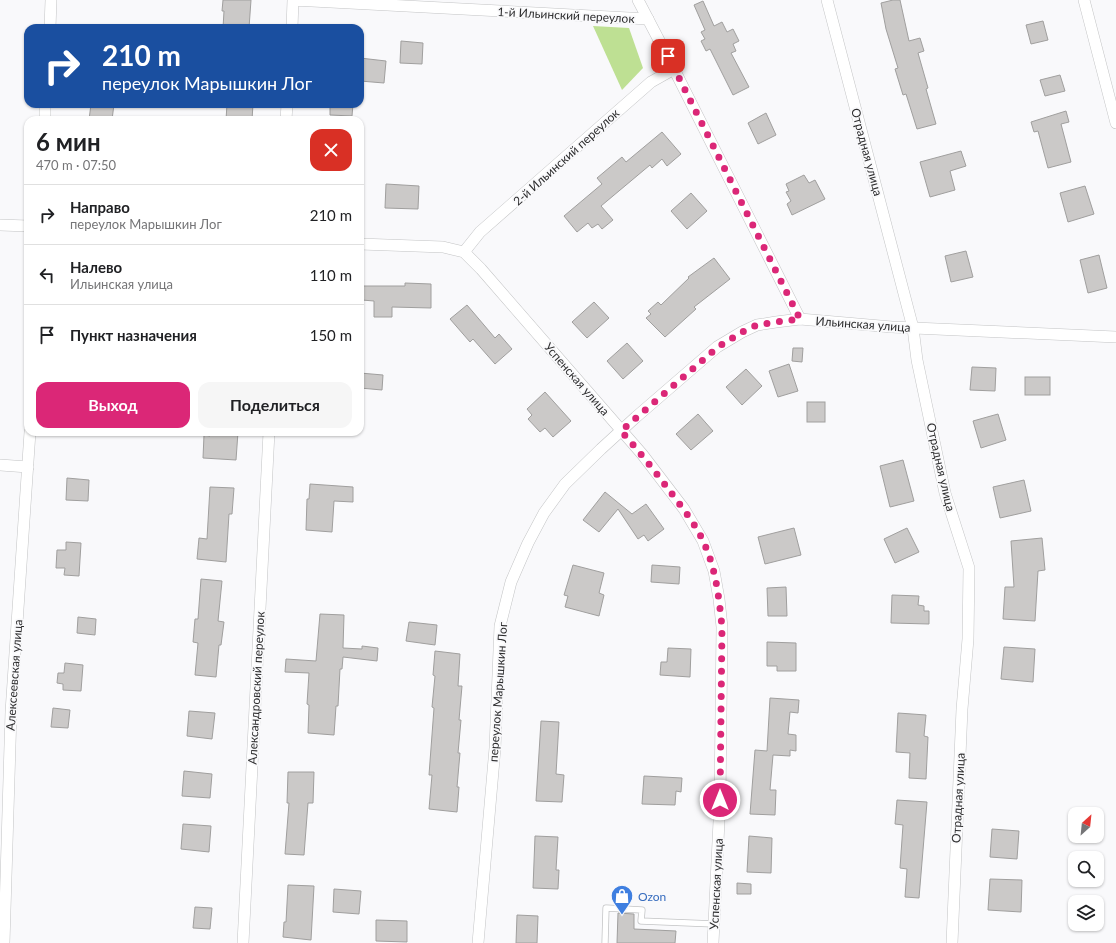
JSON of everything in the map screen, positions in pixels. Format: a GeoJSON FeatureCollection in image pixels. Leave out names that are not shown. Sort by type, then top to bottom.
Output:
{"type":"FeatureCollection","features":[{"type":"Feature","properties":{"kind":"street"},"geometry":{"type":"LineString","coordinates":[[50,24],[51,0]]}},
{"type":"Feature","properties":{"kind":"street"},"geometry":{"type":"LineString","coordinates":[[292,24],[293,0]]}},
{"type":"Feature","properties":{"kind":"street","name":"1-й Ильинский переулок"},"geometry":{"type":"LineString","coordinates":[[293,0],[648,19]]}},
{"type":"Feature","properties":{"kind":"street","name":"Ильинская улица"},"geometry":{"type":"LineString","coordinates":[[638,0],[674,68],[800,319],[913,328],[1116,337]]}},
{"type":"Feature","properties":{"kind":"street","name":"Отрадная улица"},"geometry":{"type":"LineString","coordinates":[[827,0],[913,328],[917,360],[945,493],[969,568],[968,639],[962,709],[952,943]]}},
{"type":"Feature","properties":{"kind":"street"},"geometry":{"type":"LineString","coordinates":[[1084,0],[1116,123]]}},
{"type":"Feature","properties":{"kind":"street","name":"2-й Ильинский переулок"},"geometry":{"type":"LineString","coordinates":[[464,252],[480,232],[605,122],[651,82],[674,68]]}},
{"type":"Feature","properties":{"kind":"street"},"geometry":{"type":"LineString","coordinates":[[1104,78],[1116,79]]}},
{"type":"Feature","properties":{"kind":"street"},"geometry":{"type":"LineString","coordinates":[[0,225],[24,226]]}},
{"type":"Feature","properties":{"kind":"street"},"geometry":{"type":"LineString","coordinates":[[364,244],[443,247],[464,252]]}},
{"type":"Feature","properties":{"kind":"street","name":"Успенская улица"},"geometry":{"type":"LineString","coordinates":[[464,252],[642,454],[684,509],[703,541],[714,570],[722,627],[720,800],[713,943]]}},
{"type":"Feature","properties":{"kind":"street","name":"переулок Марышкин Лог"},"geometry":{"type":"LineString","coordinates":[[478,943],[495,748],[500,626],[511,582],[528,543],[544,513],[565,484],[621,431],[718,347],[742,332],[757,325],[800,319]]}},
{"type":"Feature","properties":{"kind":"street","name":"Алексеевская улица"},"geometry":{"type":"LineString","coordinates":[[4,943],[6,712],[30,436]]}},
{"type":"Feature","properties":{"kind":"street","name":"Александровский переулок"},"geometry":{"type":"LineString","coordinates":[[243,943],[269,436]]}},
{"type":"Feature","properties":{"kind":"street"},"geometry":{"type":"LineString","coordinates":[[0,465],[28,467]]}},
{"type":"Feature","properties":{"kind":"lane"},"geometry":{"type":"LineString","coordinates":[[605,943],[606,908],[642,910],[641,920],[714,924]]}},
{"type":"Feature","properties":{"kind":"green space"},"geometry":{"type":"Polygon","coordinates":[[[593,26],[629,28],[643,68],[622,90],[593,26]]]}},
{"type":"Feature","properties":{"kind":"building"},"geometry":{"type":"Polygon","coordinates":[[[223,0],[251,0],[249,24],[223,24],[224,11],[222,11],[223,0]]]}},
{"type":"Feature","properties":{"kind":"building"},"geometry":{"type":"Polygon","coordinates":[[[900,0],[909,41],[920,38],[924,51],[918,53],[936,124],[917,129],[906,94],[903,95],[895,69],[898,68],[886,29],[881,3],[900,0]]]}},
{"type":"Feature","properties":{"kind":"building"},"geometry":{"type":"Polygon","coordinates":[[[703,1],[714,26],[722,22],[727,32],[733,29],[739,41],[733,44],[736,51],[731,53],[749,87],[733,95],[710,49],[706,51],[701,41],[705,39],[701,32],[705,30],[694,5],[703,1]]]}},
{"type":"Feature","properties":{"kind":"building"},"geometry":{"type":"Polygon","coordinates":[[[1043,21],[1048,40],[1031,44],[1026,25],[1043,21]]]}},
{"type":"Feature","properties":{"kind":"building"},"geometry":{"type":"Polygon","coordinates":[[[401,41],[423,43],[422,64],[400,63],[401,41]]]}},
{"type":"Feature","properties":{"kind":"building"},"geometry":{"type":"Polygon","coordinates":[[[364,58],[386,61],[384,83],[364,81],[364,58]]]}},
{"type":"Feature","properties":{"kind":"building"},"geometry":{"type":"Polygon","coordinates":[[[1060,75],[1065,91],[1045,96],[1040,80],[1060,75]]]}},
{"type":"Feature","properties":{"kind":"building"},"geometry":{"type":"Polygon","coordinates":[[[90,108],[114,108],[112,116],[90,116],[90,108]]]}},
{"type":"Feature","properties":{"kind":"building"},"geometry":{"type":"Polygon","coordinates":[[[227,108],[253,108],[252,116],[226,116],[227,108]]]}},
{"type":"Feature","properties":{"kind":"building"},"geometry":{"type":"Polygon","coordinates":[[[330,108],[353,108],[352,116],[330,115],[330,108]]]}},
{"type":"Feature","properties":{"kind":"building"},"geometry":{"type":"Polygon","coordinates":[[[1066,111],[1069,122],[1061,124],[1071,162],[1048,168],[1038,131],[1034,132],[1031,122],[1066,111]]]}},
{"type":"Feature","properties":{"kind":"building"},"geometry":{"type":"Polygon","coordinates":[[[766,113],[776,135],[758,144],[748,123],[766,113]]]}},
{"type":"Feature","properties":{"kind":"building"},"geometry":{"type":"Polygon","coordinates":[[[662,132],[681,154],[667,166],[662,159],[652,168],[650,165],[601,206],[613,220],[602,229],[598,224],[592,228],[588,223],[577,232],[564,216],[602,184],[597,178],[622,157],[626,162],[662,132]]]}},
{"type":"Feature","properties":{"kind":"building"},"geometry":{"type":"Polygon","coordinates":[[[961,151],[966,166],[950,171],[955,190],[930,197],[920,162],[961,151]]]}},
{"type":"Feature","properties":{"kind":"building"},"geometry":{"type":"Polygon","coordinates":[[[804,175],[809,183],[815,180],[825,199],[792,215],[787,204],[791,201],[786,192],[789,191],[786,184],[804,175]]]}},
{"type":"Feature","properties":{"kind":"building"},"geometry":{"type":"Polygon","coordinates":[[[386,184],[419,186],[418,209],[385,208],[386,184]]]}},
{"type":"Feature","properties":{"kind":"building"},"geometry":{"type":"Polygon","coordinates":[[[1085,186],[1094,214],[1068,222],[1060,193],[1085,186]]]}},
{"type":"Feature","properties":{"kind":"building"},"geometry":{"type":"Polygon","coordinates":[[[691,193],[707,211],[687,229],[671,211],[691,193]]]}},
{"type":"Feature","properties":{"kind":"building"},"geometry":{"type":"Polygon","coordinates":[[[966,251],[973,277],[951,282],[945,256],[966,251]]]}},
{"type":"Feature","properties":{"kind":"building"},"geometry":{"type":"Polygon","coordinates":[[[1099,255],[1107,288],[1088,293],[1080,260],[1099,255]]]}},
{"type":"Feature","properties":{"kind":"building"},"geometry":{"type":"Polygon","coordinates":[[[714,258],[730,279],[694,307],[696,309],[665,337],[646,318],[651,314],[648,311],[658,302],[661,305],[689,278],[688,277],[714,258]]]}},
{"type":"Feature","properties":{"kind":"building"},"geometry":{"type":"Polygon","coordinates":[[[405,283],[431,284],[431,308],[392,307],[392,317],[374,317],[374,301],[364,300],[364,286],[405,286],[405,283]]]}},
{"type":"Feature","properties":{"kind":"building"},"geometry":{"type":"Polygon","coordinates":[[[594,302],[609,318],[587,338],[572,322],[594,302]]]}},
{"type":"Feature","properties":{"kind":"building"},"geometry":{"type":"Polygon","coordinates":[[[467,305],[495,338],[499,334],[512,349],[495,364],[473,339],[470,342],[450,319],[467,305]]]}},
{"type":"Feature","properties":{"kind":"building"},"geometry":{"type":"Polygon","coordinates":[[[627,343],[643,361],[623,379],[607,361],[627,343]]]}},
{"type":"Feature","properties":{"kind":"building"},"geometry":{"type":"Polygon","coordinates":[[[793,348],[803,348],[802,362],[792,361],[793,348]]]}},
{"type":"Feature","properties":{"kind":"building"},"geometry":{"type":"Polygon","coordinates":[[[789,364],[798,391],[778,397],[769,371],[789,364]]]}},
{"type":"Feature","properties":{"kind":"building"},"geometry":{"type":"Polygon","coordinates":[[[972,367],[996,368],[995,391],[970,390],[972,367]]]}},
{"type":"Feature","properties":{"kind":"building"},"geometry":{"type":"Polygon","coordinates":[[[746,369],[762,386],[742,405],[726,387],[746,369]]]}},
{"type":"Feature","properties":{"kind":"building"},"geometry":{"type":"Polygon","coordinates":[[[364,373],[383,375],[382,390],[364,388],[364,373]]]}},
{"type":"Feature","properties":{"kind":"building"},"geometry":{"type":"Polygon","coordinates":[[[1025,377],[1050,377],[1050,395],[1025,395],[1025,377]]]}},
{"type":"Feature","properties":{"kind":"building"},"geometry":{"type":"Polygon","coordinates":[[[545,392],[571,421],[553,437],[545,428],[540,432],[528,419],[532,415],[527,409],[545,392]]]}},
{"type":"Feature","properties":{"kind":"building"},"geometry":{"type":"Polygon","coordinates":[[[807,402],[825,402],[825,422],[807,422],[807,402]]]}},
{"type":"Feature","properties":{"kind":"building"},"geometry":{"type":"Polygon","coordinates":[[[698,414],[713,431],[691,450],[676,434],[698,414]]]}},
{"type":"Feature","properties":{"kind":"building"},"geometry":{"type":"Polygon","coordinates":[[[998,414],[1006,440],[981,448],[973,421],[998,414]]]}},
{"type":"Feature","properties":{"kind":"building"},"geometry":{"type":"Polygon","coordinates":[[[204,436],[238,436],[236,460],[203,458],[204,436]]]}},
{"type":"Feature","properties":{"kind":"building"},"geometry":{"type":"Polygon","coordinates":[[[903,460],[914,501],[890,507],[880,466],[903,460]]]}},
{"type":"Feature","properties":{"kind":"building"},"geometry":{"type":"Polygon","coordinates":[[[67,478],[89,480],[88,501],[66,500],[67,478]]]}},
{"type":"Feature","properties":{"kind":"building"},"geometry":{"type":"Polygon","coordinates":[[[1024,480],[1031,511],[1000,518],[993,487],[1024,480]]]}},
{"type":"Feature","properties":{"kind":"building"},"geometry":{"type":"Polygon","coordinates":[[[310,484],[353,487],[353,502],[334,501],[332,532],[306,530],[307,499],[309,499],[310,484]]]}},
{"type":"Feature","properties":{"kind":"building"},"geometry":{"type":"Polygon","coordinates":[[[210,487],[234,488],[232,514],[229,514],[226,562],[197,559],[199,538],[207,539],[210,487]]]}},
{"type":"Feature","properties":{"kind":"building"},"geometry":{"type":"Polygon","coordinates":[[[605,492],[632,514],[646,504],[664,529],[648,541],[644,535],[638,539],[618,509],[599,532],[583,520],[605,492]]]}},
{"type":"Feature","properties":{"kind":"building"},"geometry":{"type":"Polygon","coordinates":[[[794,528],[801,555],[765,564],[758,537],[794,528]]]}},
{"type":"Feature","properties":{"kind":"building"},"geometry":{"type":"Polygon","coordinates":[[[907,528],[919,552],[895,563],[884,539],[907,528]]]}},
{"type":"Feature","properties":{"kind":"building"},"geometry":{"type":"Polygon","coordinates":[[[1042,538],[1045,570],[1038,571],[1035,621],[1003,619],[1005,587],[1014,587],[1011,541],[1042,538]]]}},
{"type":"Feature","properties":{"kind":"building"},"geometry":{"type":"Polygon","coordinates":[[[66,542],[81,543],[79,576],[64,575],[65,568],[56,568],[57,550],[66,550],[66,542]]]}},
{"type":"Feature","properties":{"kind":"building"},"geometry":{"type":"Polygon","coordinates":[[[573,565],[604,573],[599,593],[604,595],[599,616],[565,607],[568,596],[564,595],[573,565]]]}},
{"type":"Feature","properties":{"kind":"building"},"geometry":{"type":"Polygon","coordinates":[[[652,565],[680,567],[679,584],[651,582],[652,565]]]}},
{"type":"Feature","properties":{"kind":"building"},"geometry":{"type":"Polygon","coordinates":[[[201,579],[222,581],[218,621],[224,622],[221,645],[219,645],[216,677],[195,675],[198,643],[193,642],[195,619],[198,619],[201,579]]]}},
{"type":"Feature","properties":{"kind":"building"},"geometry":{"type":"Polygon","coordinates":[[[786,587],[787,616],[768,616],[767,588],[786,587]]]}},
{"type":"Feature","properties":{"kind":"building"},"geometry":{"type":"Polygon","coordinates":[[[892,595],[919,596],[918,605],[924,606],[924,611],[929,611],[929,624],[891,623],[892,595]]]}},
{"type":"Feature","properties":{"kind":"building"},"geometry":{"type":"Polygon","coordinates":[[[320,614],[344,615],[343,648],[362,649],[362,646],[378,648],[377,661],[343,657],[342,669],[340,669],[338,706],[336,706],[334,735],[308,733],[309,705],[307,704],[309,673],[285,672],[286,659],[316,661],[320,614]]]}},
{"type":"Feature","properties":{"kind":"building"},"geometry":{"type":"Polygon","coordinates":[[[78,617],[96,619],[95,635],[77,633],[78,617]]]}},
{"type":"Feature","properties":{"kind":"building"},"geometry":{"type":"Polygon","coordinates":[[[409,622],[437,625],[435,645],[406,641],[409,622]]]}},
{"type":"Feature","properties":{"kind":"building"},"geometry":{"type":"Polygon","coordinates":[[[767,642],[796,643],[796,671],[777,671],[777,666],[767,666],[767,642]]]}},
{"type":"Feature","properties":{"kind":"building"},"geometry":{"type":"Polygon","coordinates":[[[1004,647],[1035,649],[1033,682],[1001,679],[1004,647]]]}},
{"type":"Feature","properties":{"kind":"building"},"geometry":{"type":"Polygon","coordinates":[[[668,648],[691,649],[690,677],[660,675],[661,662],[667,662],[668,648]]]}},
{"type":"Feature","properties":{"kind":"building"},"geometry":{"type":"Polygon","coordinates":[[[435,651],[460,654],[458,686],[462,686],[459,720],[461,720],[458,753],[460,753],[457,787],[459,787],[457,812],[429,809],[432,775],[429,775],[434,708],[432,707],[435,676],[433,675],[435,651]]]}},
{"type":"Feature","properties":{"kind":"building"},"geometry":{"type":"Polygon","coordinates":[[[65,663],[83,665],[81,691],[63,690],[63,684],[57,683],[58,673],[64,673],[65,663]]]}},
{"type":"Feature","properties":{"kind":"building"},"geometry":{"type":"Polygon","coordinates":[[[770,698],[799,700],[798,713],[790,712],[788,734],[796,735],[796,751],[790,750],[790,756],[773,755],[770,790],[776,790],[775,815],[750,814],[755,750],[767,751],[770,698]]]}},
{"type":"Feature","properties":{"kind":"building"},"geometry":{"type":"Polygon","coordinates":[[[53,708],[70,710],[68,728],[51,727],[53,708]]]}},
{"type":"Feature","properties":{"kind":"building"},"geometry":{"type":"Polygon","coordinates":[[[189,711],[215,713],[212,739],[187,736],[189,711]]]}},
{"type":"Feature","properties":{"kind":"building"},"geometry":{"type":"Polygon","coordinates":[[[898,713],[926,715],[924,736],[928,737],[926,779],[909,778],[910,753],[896,752],[898,713]]]}},
{"type":"Feature","properties":{"kind":"building"},"geometry":{"type":"Polygon","coordinates":[[[541,721],[559,722],[556,774],[564,775],[562,802],[536,801],[541,721]]]}},
{"type":"Feature","properties":{"kind":"building"},"geometry":{"type":"Polygon","coordinates":[[[184,771],[212,774],[210,798],[182,796],[184,771]]]}},
{"type":"Feature","properties":{"kind":"building"},"geometry":{"type":"Polygon","coordinates":[[[288,772],[314,772],[313,803],[308,803],[304,855],[285,854],[289,803],[287,803],[288,772]]]}},
{"type":"Feature","properties":{"kind":"building"},"geometry":{"type":"Polygon","coordinates":[[[644,776],[682,778],[681,792],[676,791],[675,805],[642,804],[644,776]]]}},
{"type":"Feature","properties":{"kind":"building"},"geometry":{"type":"Polygon","coordinates":[[[897,800],[927,802],[919,898],[905,897],[907,869],[900,868],[903,825],[895,824],[897,800]]]}},
{"type":"Feature","properties":{"kind":"building"},"geometry":{"type":"Polygon","coordinates":[[[183,824],[211,826],[209,852],[181,849],[183,824]]]}},
{"type":"Feature","properties":{"kind":"building"},"geometry":{"type":"Polygon","coordinates":[[[992,829],[1019,831],[1017,859],[990,857],[992,829]]]}},
{"type":"Feature","properties":{"kind":"building"},"geometry":{"type":"Polygon","coordinates":[[[535,836],[558,837],[556,870],[559,870],[558,889],[533,888],[535,836]]]}},
{"type":"Feature","properties":{"kind":"building"},"geometry":{"type":"Polygon","coordinates":[[[749,836],[772,838],[771,873],[747,872],[749,836]]]}},
{"type":"Feature","properties":{"kind":"building"},"geometry":{"type":"Polygon","coordinates":[[[990,879],[1022,880],[1021,912],[988,910],[990,879]]]}},
{"type":"Feature","properties":{"kind":"building"},"geometry":{"type":"Polygon","coordinates":[[[737,883],[751,884],[751,894],[737,894],[737,883]]]}},
{"type":"Feature","properties":{"kind":"building"},"geometry":{"type":"Polygon","coordinates":[[[288,885],[314,886],[311,940],[283,937],[284,922],[286,922],[288,885]]]}},
{"type":"Feature","properties":{"kind":"building"},"geometry":{"type":"Polygon","coordinates":[[[334,889],[361,891],[359,914],[333,912],[334,889]]]}},
{"type":"Feature","properties":{"kind":"building"},"geometry":{"type":"Polygon","coordinates":[[[195,907],[212,908],[210,929],[193,928],[195,907]]]}},
{"type":"Feature","properties":{"kind":"building"},"geometry":{"type":"Polygon","coordinates":[[[618,913],[634,914],[634,929],[676,931],[675,943],[617,943],[618,913]]]}},
{"type":"Feature","properties":{"kind":"building"},"geometry":{"type":"Polygon","coordinates":[[[517,915],[538,916],[537,943],[516,943],[517,915]]]}},
{"type":"Feature","properties":{"kind":"building"},"geometry":{"type":"Polygon","coordinates":[[[376,920],[407,921],[407,942],[376,941],[376,920]]]}},
{"type":"Feature","properties":{"kind":"place","name":"Ozon"},"geometry":{"type":"Point","coordinates":[622,916]}},
{"type":"Feature","properties":{"kind":"route"},"geometry":{"type":"LineString","coordinates":[[668,56],[800,319],[757,325],[742,332],[718,347],[621,431],[642,454],[684,509],[703,541],[714,570],[722,627],[720,800]]}}]}
